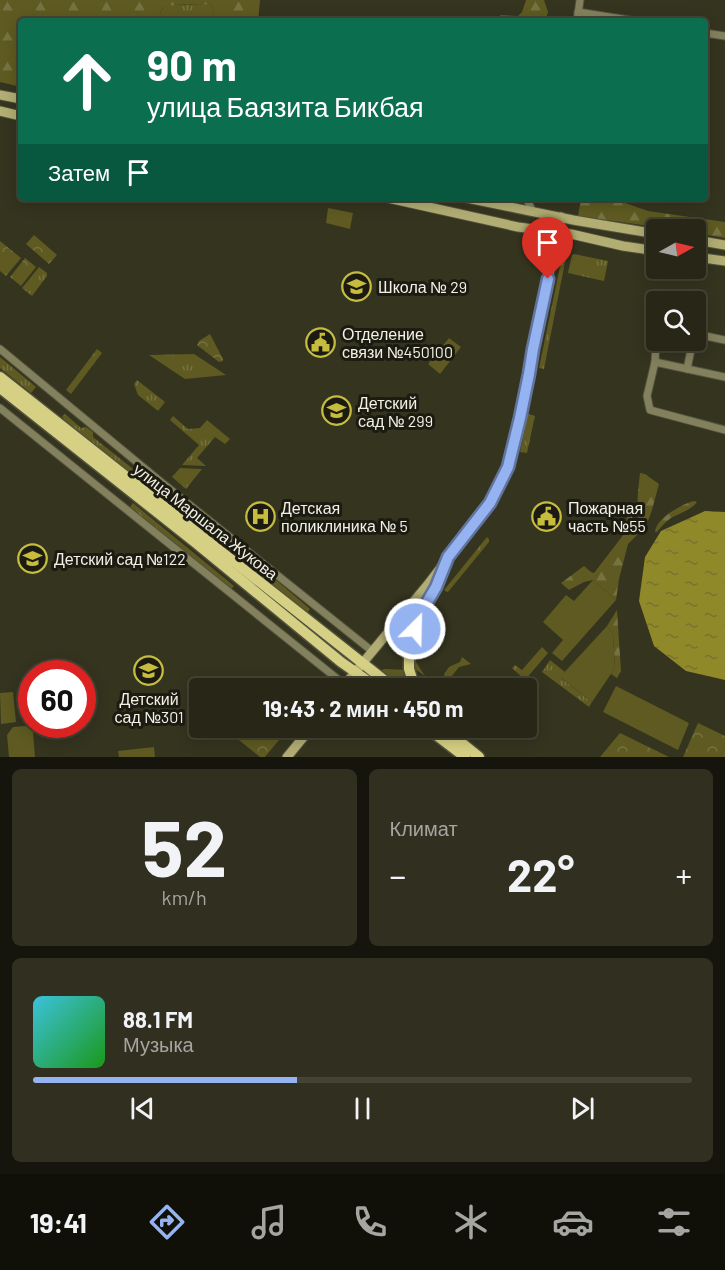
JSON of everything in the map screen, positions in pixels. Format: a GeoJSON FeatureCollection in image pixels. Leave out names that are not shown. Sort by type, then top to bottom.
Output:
{"type":"FeatureCollection","features":[{"type":"Feature","properties":{"kind":"main road"},"geometry":{"type":"LineString","coordinates":[[0,94],[18,98]]}},
{"type":"Feature","properties":{"kind":"main road"},"geometry":{"type":"LineString","coordinates":[[0,111],[18,115]]}},
{"type":"Feature","properties":{"kind":"main road"},"geometry":{"type":"LineString","coordinates":[[401,201],[518,227],[646,249]]}},
{"type":"Feature","properties":{"kind":"main road"},"geometry":{"type":"LineString","coordinates":[[481,201],[646,232]]}},
{"type":"Feature","properties":{"kind":"main road"},"geometry":{"type":"LineString","coordinates":[[351,678],[429,583],[490,503],[508,467],[561,217]]}},
{"type":"Feature","properties":{"kind":"main road"},"geometry":{"type":"LineString","coordinates":[[706,242],[725,245]]}},
{"type":"Feature","properties":{"kind":"main road"},"geometry":{"type":"LineString","coordinates":[[706,258],[725,261]]}},
{"type":"Feature","properties":{"kind":"main road","name":"улица Маршала Жукова"},"geometry":{"type":"LineString","coordinates":[[0,377],[278,598],[368,678]]}},
{"type":"Feature","properties":{"kind":"main road","name":"улица Маршала Жукова"},"geometry":{"type":"LineString","coordinates":[[0,388],[196,543],[341,662],[359,668],[376,678]]}},
{"type":"Feature","properties":{"kind":"main road"},"geometry":{"type":"LineString","coordinates":[[412,678],[409,653],[419,616],[436,587],[448,557]]}},
{"type":"Feature","properties":{"kind":"main road"},"geometry":{"type":"LineString","coordinates":[[287,757],[303,738]]}},
{"type":"Feature","properties":{"kind":"main road"},"geometry":{"type":"LineString","coordinates":[[440,738],[465,757]]}},
{"type":"Feature","properties":{"kind":"main road"},"geometry":{"type":"LineString","coordinates":[[455,738],[479,757]]}},
{"type":"Feature","properties":{"kind":"street"},"geometry":{"type":"LineString","coordinates":[[577,18],[580,0]]}},
{"type":"Feature","properties":{"kind":"street"},"geometry":{"type":"LineString","coordinates":[[578,12],[616,18]]}},
{"type":"Feature","properties":{"kind":"street"},"geometry":{"type":"LineString","coordinates":[[708,33],[725,36]]}},
{"type":"Feature","properties":{"kind":"street"},"geometry":{"type":"LineString","coordinates":[[528,201],[533,212]]}},
{"type":"Feature","properties":{"kind":"street"},"geometry":{"type":"LineString","coordinates":[[706,336],[725,340]]}},
{"type":"Feature","properties":{"kind":"street"},"geometry":{"type":"LineString","coordinates":[[0,349],[372,651]]}},
{"type":"Feature","properties":{"kind":"street"},"geometry":{"type":"LineString","coordinates":[[656,351],[647,396],[650,410],[725,430]]}},
{"type":"Feature","properties":{"kind":"street"},"geometry":{"type":"LineString","coordinates":[[687,369],[691,351]]}},
{"type":"Feature","properties":{"kind":"street"},"geometry":{"type":"LineString","coordinates":[[655,362],[725,377]]}},
{"type":"Feature","properties":{"kind":"street"},"geometry":{"type":"LineString","coordinates":[[0,408],[333,678]]}},
{"type":"Feature","properties":{"kind":"green space"},"geometry":{"type":"Polygon","coordinates":[[[0,0],[260,0],[258,18],[212,18],[214,11],[212,5],[196,4],[164,7],[160,12],[163,18],[18,18],[18,86],[0,82],[0,0]]]}},
{"type":"Feature","properties":{"kind":"green space"},"geometry":{"type":"Polygon","coordinates":[[[526,0],[544,0],[548,12],[546,18],[498,18],[501,15],[518,16],[526,0]]]}},
{"type":"Feature","properties":{"kind":"green space"},"geometry":{"type":"Polygon","coordinates":[[[207,4],[212,5],[214,11],[212,18],[163,18],[160,12],[169,5],[207,4]]]}},
{"type":"Feature","properties":{"kind":"green space"},"geometry":{"type":"Polygon","coordinates":[[[580,201],[620,201],[648,211],[704,219],[646,219],[646,226],[578,216],[580,201]]]}},
{"type":"Feature","properties":{"kind":"green space"},"geometry":{"type":"Polygon","coordinates":[[[328,208],[353,213],[350,229],[326,223],[328,208]]]}},
{"type":"Feature","properties":{"kind":"green space"},"geometry":{"type":"Polygon","coordinates":[[[706,219],[725,222],[725,238],[706,235],[706,219]]]}},
{"type":"Feature","properties":{"kind":"green space"},"geometry":{"type":"Polygon","coordinates":[[[34,235],[57,255],[49,264],[26,244],[34,235]]]}},
{"type":"Feature","properties":{"kind":"green space"},"geometry":{"type":"Polygon","coordinates":[[[0,241],[21,258],[6,276],[0,271],[0,241]]]}},
{"type":"Feature","properties":{"kind":"green space"},"geometry":{"type":"Polygon","coordinates":[[[563,252],[567,252],[544,369],[539,368],[563,252]]]}},
{"type":"Feature","properties":{"kind":"green space"},"geometry":{"type":"Polygon","coordinates":[[[574,254],[608,261],[604,281],[568,273],[574,254]]]}},
{"type":"Feature","properties":{"kind":"green space"},"geometry":{"type":"Polygon","coordinates":[[[25,258],[36,267],[21,286],[10,277],[25,258]]]}},
{"type":"Feature","properties":{"kind":"green space"},"geometry":{"type":"Polygon","coordinates":[[[39,267],[47,273],[47,276],[32,296],[22,288],[39,267]]]}},
{"type":"Feature","properties":{"kind":"green space"},"geometry":{"type":"Polygon","coordinates":[[[210,334],[223,361],[219,362],[197,345],[210,334]]]}},
{"type":"Feature","properties":{"kind":"green space"},"geometry":{"type":"Polygon","coordinates":[[[449,338],[461,347],[440,374],[428,364],[449,338]]]}},
{"type":"Feature","properties":{"kind":"green space"},"geometry":{"type":"Polygon","coordinates":[[[97,349],[102,353],[71,394],[66,390],[97,349]]]}},
{"type":"Feature","properties":{"kind":"green space"},"geometry":{"type":"Polygon","coordinates":[[[194,354],[226,375],[185,379],[149,355],[194,354]]]}},
{"type":"Feature","properties":{"kind":"green space"},"geometry":{"type":"Polygon","coordinates":[[[0,357],[36,387],[31,393],[0,368],[0,357]]]}},
{"type":"Feature","properties":{"kind":"green space"},"geometry":{"type":"Polygon","coordinates":[[[137,380],[165,402],[158,411],[138,395],[134,384],[137,380]]]}},
{"type":"Feature","properties":{"kind":"green space"},"geometry":{"type":"Polygon","coordinates":[[[65,414],[81,428],[86,427],[93,432],[93,437],[153,485],[159,485],[206,522],[207,528],[254,565],[249,571],[66,423],[62,416],[65,414]]]}},
{"type":"Feature","properties":{"kind":"green space"},"geometry":{"type":"Polygon","coordinates":[[[528,414],[535,416],[527,453],[520,452],[528,414]]]}},
{"type":"Feature","properties":{"kind":"green space"},"geometry":{"type":"Polygon","coordinates":[[[173,416],[188,429],[200,428],[207,420],[230,439],[225,444],[215,437],[197,458],[206,466],[182,465],[199,445],[170,420],[173,416]]]}},
{"type":"Feature","properties":{"kind":"green space"},"geometry":{"type":"Polygon","coordinates":[[[180,468],[202,469],[186,489],[172,477],[180,468]]]}},
{"type":"Feature","properties":{"kind":"green space"},"geometry":{"type":"Polygon","coordinates":[[[640,473],[659,484],[645,529],[641,528],[638,514],[640,473]]]}},
{"type":"Feature","properties":{"kind":"green space"},"geometry":{"type":"Polygon","coordinates":[[[694,501],[697,502],[692,507],[671,518],[655,532],[656,527],[665,517],[677,508],[694,501]]]}},
{"type":"Feature","properties":{"kind":"green space"},"geometry":{"type":"Polygon","coordinates":[[[133,503],[234,586],[231,589],[130,507],[133,503]]]}},
{"type":"Feature","properties":{"kind":"green space"},"geometry":{"type":"Polygon","coordinates":[[[629,506],[637,535],[628,544],[616,600],[593,580],[569,590],[561,583],[584,566],[594,573],[624,534],[629,506]]]}},
{"type":"Feature","properties":{"kind":"green space"},"geometry":{"type":"Polygon","coordinates":[[[487,537],[489,542],[448,592],[444,590],[487,537]]]}},
{"type":"Feature","properties":{"kind":"green space"},"geometry":{"type":"Polygon","coordinates":[[[269,574],[310,609],[305,616],[261,577],[269,574]]]}},
{"type":"Feature","properties":{"kind":"green space"},"geometry":{"type":"Polygon","coordinates":[[[593,580],[616,600],[562,661],[552,653],[563,640],[543,622],[566,595],[574,601],[593,580]]]}},
{"type":"Feature","properties":{"kind":"green space"},"geometry":{"type":"Polygon","coordinates":[[[433,604],[434,625],[418,645],[416,662],[425,676],[412,667],[413,656],[419,629],[433,604]]]}},
{"type":"Feature","properties":{"kind":"green space"},"geometry":{"type":"Polygon","coordinates":[[[617,610],[621,671],[617,678],[611,674],[615,668],[613,633],[607,626],[617,610]]]}},
{"type":"Feature","properties":{"kind":"green space"},"geometry":{"type":"Polygon","coordinates":[[[607,626],[613,633],[615,668],[592,702],[560,677],[607,626]]]}},
{"type":"Feature","properties":{"kind":"green space"},"geometry":{"type":"Polygon","coordinates":[[[542,647],[548,653],[527,678],[523,678],[512,668],[515,665],[522,670],[542,647]]]}},
{"type":"Feature","properties":{"kind":"green space"},"geometry":{"type":"Polygon","coordinates":[[[462,657],[471,664],[459,667],[450,678],[445,678],[444,674],[449,667],[460,662],[462,657]]]}},
{"type":"Feature","properties":{"kind":"green space"},"geometry":{"type":"Polygon","coordinates":[[[550,660],[565,672],[561,678],[592,702],[589,707],[542,672],[550,660]]]}},
{"type":"Feature","properties":{"kind":"green space"},"geometry":{"type":"Polygon","coordinates":[[[381,670],[405,670],[407,678],[390,678],[381,670]]]}},
{"type":"Feature","properties":{"kind":"green space"},"geometry":{"type":"Polygon","coordinates":[[[616,686],[689,723],[678,750],[603,712],[616,686]]]}},
{"type":"Feature","properties":{"kind":"green space"},"geometry":{"type":"Polygon","coordinates":[[[13,692],[16,722],[1,724],[0,693],[13,692]]]}},
{"type":"Feature","properties":{"kind":"green space"},"geometry":{"type":"Polygon","coordinates":[[[698,723],[725,736],[725,757],[683,757],[698,723]]]}},
{"type":"Feature","properties":{"kind":"green space"},"geometry":{"type":"Polygon","coordinates":[[[13,727],[18,727],[18,738],[33,738],[35,757],[9,757],[7,735],[13,727]]]}},
{"type":"Feature","properties":{"kind":"green space"},"geometry":{"type":"Polygon","coordinates":[[[620,733],[669,757],[600,757],[620,733]]]}},
{"type":"Feature","properties":{"kind":"green space"},"geometry":{"type":"Polygon","coordinates":[[[236,738],[281,738],[265,757],[260,757],[236,738]]]}},
{"type":"Feature","properties":{"kind":"green space"},"geometry":{"type":"Polygon","coordinates":[[[154,747],[155,757],[119,757],[118,751],[154,747]]]}},
{"type":"Feature","properties":{"kind":"water"},"geometry":{"type":"Polygon","coordinates":[[[705,511],[725,512],[725,680],[686,671],[654,646],[639,601],[645,557],[661,531],[705,511]]]}},
{"type":"Feature","properties":{"kind":"place","name":"Школа № 29"},"geometry":{"type":"Point","coordinates":[357,286]}},
{"type":"Feature","properties":{"kind":"place","name":"Отделение связи №450100"},"geometry":{"type":"Point","coordinates":[321,342]}},
{"type":"Feature","properties":{"kind":"place","name":"Детский сад № 299"},"geometry":{"type":"Point","coordinates":[337,411]}},
{"type":"Feature","properties":{"kind":"place","name":"Детская поликлиника № 5"},"geometry":{"type":"Point","coordinates":[260,516]}},
{"type":"Feature","properties":{"kind":"place","name":"Пожарная часть №55"},"geometry":{"type":"Point","coordinates":[547,516]}},
{"type":"Feature","properties":{"kind":"place","name":"Детский сад №122"},"geometry":{"type":"Point","coordinates":[33,558]}},
{"type":"Feature","properties":{"kind":"place","name":"Детский сад №301"},"geometry":{"type":"Point","coordinates":[149,670]}},
{"type":"Feature","properties":{"kind":"route"},"geometry":{"type":"LineString","coordinates":[[415,629],[448,557],[490,503],[508,467],[548,279]]}}]}
